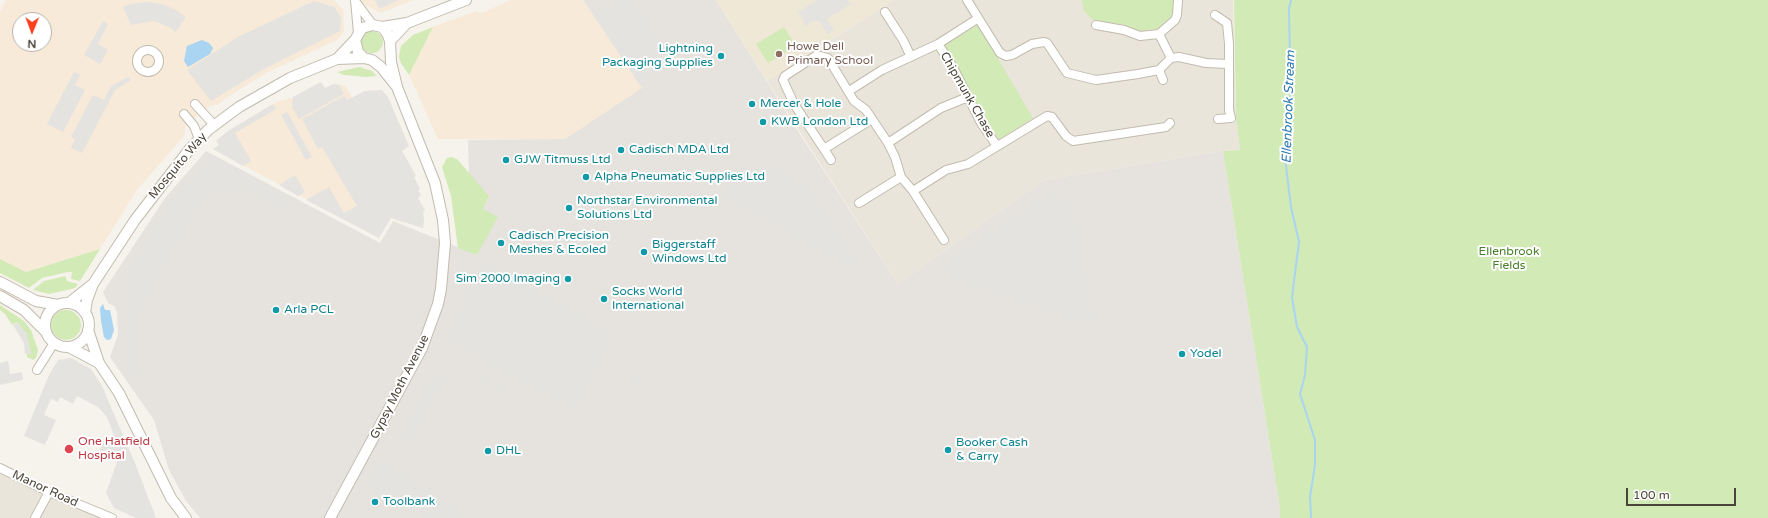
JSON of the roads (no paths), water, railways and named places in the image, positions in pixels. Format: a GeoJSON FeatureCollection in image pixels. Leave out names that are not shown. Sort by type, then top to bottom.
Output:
{"type":"FeatureCollection","features":[{"type":"Feature","properties":{"kind":"street"},"geometry":{"type":"LineString","coordinates":[[354,0],[358,52],[368,59],[383,56],[407,23]]}},
{"type":"Feature","properties":{"kind":"street"},"geometry":{"type":"LineString","coordinates":[[354,0],[378,26],[387,33],[389,46]]}},
{"type":"Feature","properties":{"kind":"street"},"geometry":{"type":"LineString","coordinates":[[356,36],[366,26],[407,23],[466,0]]}},
{"type":"Feature","properties":{"kind":"street"},"geometry":{"type":"LineString","coordinates":[[967,0],[977,19],[1000,53],[1006,56],[1012,55],[1039,41],[1044,42],[1047,43],[1067,73],[1096,80],[1160,70],[1171,58],[1179,57],[1206,63],[1228,64]]}},
{"type":"Feature","properties":{"kind":"street"},"geometry":{"type":"LineString","coordinates":[[1096,25],[1124,30],[1140,36],[1159,34],[1175,20],[1177,15],[1178,0]]}},
{"type":"Feature","properties":{"kind":"street"},"geometry":{"type":"LineString","coordinates":[[885,12],[903,40],[911,57]]}},
{"type":"Feature","properties":{"kind":"street"},"geometry":{"type":"LineString","coordinates":[[1215,15],[1227,23],[1229,44],[1228,64],[1231,118],[1218,119]]}},
{"type":"Feature","properties":{"kind":"street"},"geometry":{"type":"LineString","coordinates":[[849,91],[882,70],[938,44],[977,19]]}},
{"type":"Feature","properties":{"kind":"street"},"geometry":{"type":"LineString","coordinates":[[1159,34],[1171,58]]}},
{"type":"Feature","properties":{"kind":"street","name":"Mosquito Way"},"geometry":{"type":"LineString","coordinates":[[336,59],[356,36]]}},
{"type":"Feature","properties":{"kind":"street","name":"Chipmunk Chase"},"geometry":{"type":"LineString","coordinates":[[938,44],[953,67],[981,123],[997,146]]}},
{"type":"Feature","properties":{"kind":"street","name":"Gypsy Moth Avenue"},"geometry":{"type":"LineString","coordinates":[[330,518],[422,348],[438,304],[445,257],[441,204],[425,156],[397,87],[389,46]]}},
{"type":"Feature","properties":{"kind":"street"},"geometry":{"type":"LineString","coordinates":[[831,160],[794,104],[784,80],[785,76],[817,54],[828,58],[854,101],[866,110],[888,143],[895,157],[901,177],[914,191],[944,240]]}},
{"type":"Feature","properties":{"kind":"street","name":"Mosquito Way"},"geometry":{"type":"LineString","coordinates":[[85,313],[87,300],[93,284],[148,201],[199,139],[214,125],[262,93],[290,78],[336,59],[368,59]]}},
{"type":"Feature","properties":{"kind":"street","name":"Gypsy Moth Avenue"},"geometry":{"type":"LineString","coordinates":[[368,59],[381,67],[397,87]]}},
{"type":"Feature","properties":{"kind":"street"},"geometry":{"type":"LineString","coordinates":[[1160,70],[1163,80]]}},
{"type":"Feature","properties":{"kind":"street"},"geometry":{"type":"LineString","coordinates":[[888,143],[942,108],[968,97]]}},
{"type":"Feature","properties":{"kind":"street"},"geometry":{"type":"LineString","coordinates":[[195,104],[214,125]]}},
{"type":"Feature","properties":{"kind":"street"},"geometry":{"type":"LineString","coordinates":[[184,114],[194,126],[199,139]]}},
{"type":"Feature","properties":{"kind":"street"},"geometry":{"type":"LineString","coordinates":[[914,191],[946,170],[968,164],[1046,116],[1052,117],[1066,136],[1073,141],[1166,127],[1170,123]]}},
{"type":"Feature","properties":{"kind":"street"},"geometry":{"type":"LineString","coordinates":[[824,149],[872,119]]}},
{"type":"Feature","properties":{"kind":"street"},"geometry":{"type":"LineString","coordinates":[[859,202],[901,177]]}},
{"type":"Feature","properties":{"kind":"street"},"geometry":{"type":"LineString","coordinates":[[0,282],[36,301],[58,305]]}},
{"type":"Feature","properties":{"kind":"street","name":"Mosquito Way"},"geometry":{"type":"LineString","coordinates":[[69,303],[93,284]]}},
{"type":"Feature","properties":{"kind":"street"},"geometry":{"type":"LineString","coordinates":[[0,296],[24,310],[46,332],[54,343],[69,347],[99,363]]}},
{"type":"Feature","properties":{"kind":"street"},"geometry":{"type":"LineString","coordinates":[[46,332],[46,319],[52,308],[69,303],[81,308],[85,313],[89,324],[88,330],[81,342],[69,347]]}},
{"type":"Feature","properties":{"kind":"street"},"geometry":{"type":"LineString","coordinates":[[88,330],[99,363],[119,393],[171,498],[186,518]]}},
{"type":"Feature","properties":{"kind":"street"},"geometry":{"type":"LineString","coordinates":[[37,370],[54,343]]}},
{"type":"Feature","properties":{"kind":"street","name":"Manor Road"},"geometry":{"type":"LineString","coordinates":[[0,468],[49,492],[112,518]]}},
{"type":"Feature","properties":{"kind":"street"},"geometry":{"type":"LineString","coordinates":[[35,518],[49,492]]}},
{"type":"Feature","properties":{"kind":"water"},"geometry":{"type":"Polygon","coordinates":[[[202,40],[209,43],[213,48],[210,54],[188,67],[184,61],[187,46],[202,40]]]}},
{"type":"Feature","properties":{"kind":"water"},"geometry":{"type":"Polygon","coordinates":[[[103,304],[105,310],[110,310],[114,330],[111,339],[107,340],[104,337],[101,321],[100,308],[103,304]]]}},
{"type":"Feature","properties":{"kind":"waterway","name":"Ellenbrook Stream"},"geometry":{"type":"LineString","coordinates":[[1291,0],[1289,9],[1291,111],[1285,158],[1291,207],[1299,242],[1292,297],[1297,327],[1307,347],[1305,375],[1300,394],[1315,440],[1315,465],[1310,497],[1311,518]]}},
{"type":"Feature","properties":{"kind":"place","name":"Howe Dell Primary School"},"geometry":{"type":"Point","coordinates":[779,54]}},
{"type":"Feature","properties":{"kind":"place","name":"Lightning Packaging Supplies"},"geometry":{"type":"Point","coordinates":[721,56]}},
{"type":"Feature","properties":{"kind":"place","name":"Mercer & Hole"},"geometry":{"type":"Point","coordinates":[752,104]}},
{"type":"Feature","properties":{"kind":"place","name":"KWB London Ltd"},"geometry":{"type":"Point","coordinates":[763,122]}},
{"type":"Feature","properties":{"kind":"place","name":"Cadisch MDA Ltd"},"geometry":{"type":"Point","coordinates":[621,150]}},
{"type":"Feature","properties":{"kind":"place","name":"GJW Titmuss Ltd"},"geometry":{"type":"Point","coordinates":[506,160]}},
{"type":"Feature","properties":{"kind":"place","name":"Alpha Pneumatic Supplies Ltd"},"geometry":{"type":"Point","coordinates":[586,177]}},
{"type":"Feature","properties":{"kind":"place","name":"Northstar Environmental Solutions Ltd"},"geometry":{"type":"Point","coordinates":[569,208]}},
{"type":"Feature","properties":{"kind":"place","name":"Cadisch Precision Meshes & Ecoled"},"geometry":{"type":"Point","coordinates":[501,243]}},
{"type":"Feature","properties":{"kind":"place","name":"Biggerstaff Windows Ltd"},"geometry":{"type":"Point","coordinates":[644,252]}},
{"type":"Feature","properties":{"kind":"place","name":"Sim 2000 Imaging"},"geometry":{"type":"Point","coordinates":[568,279]}},
{"type":"Feature","properties":{"kind":"place","name":"Socks World International"},"geometry":{"type":"Point","coordinates":[604,299]}},
{"type":"Feature","properties":{"kind":"place","name":"Arla PCL"},"geometry":{"type":"Point","coordinates":[276,310]}},
{"type":"Feature","properties":{"kind":"place","name":"Yodel"},"geometry":{"type":"Point","coordinates":[1182,354]}},
{"type":"Feature","properties":{"kind":"place","name":"One Hatfield Hospital"},"geometry":{"type":"Point","coordinates":[69,449]}},
{"type":"Feature","properties":{"kind":"place","name":"Booker Cash & Carry"},"geometry":{"type":"Point","coordinates":[948,450]}},
{"type":"Feature","properties":{"kind":"place","name":"DHL"},"geometry":{"type":"Point","coordinates":[488,451]}},
{"type":"Feature","properties":{"kind":"place","name":"Toolbank"},"geometry":{"type":"Point","coordinates":[375,502]}},
{"type":"Feature","properties":{"kind":"park label","name":"Ellenbrook Fields"},"geometry":{"type":"Point","coordinates":[1509,259]}}]}
